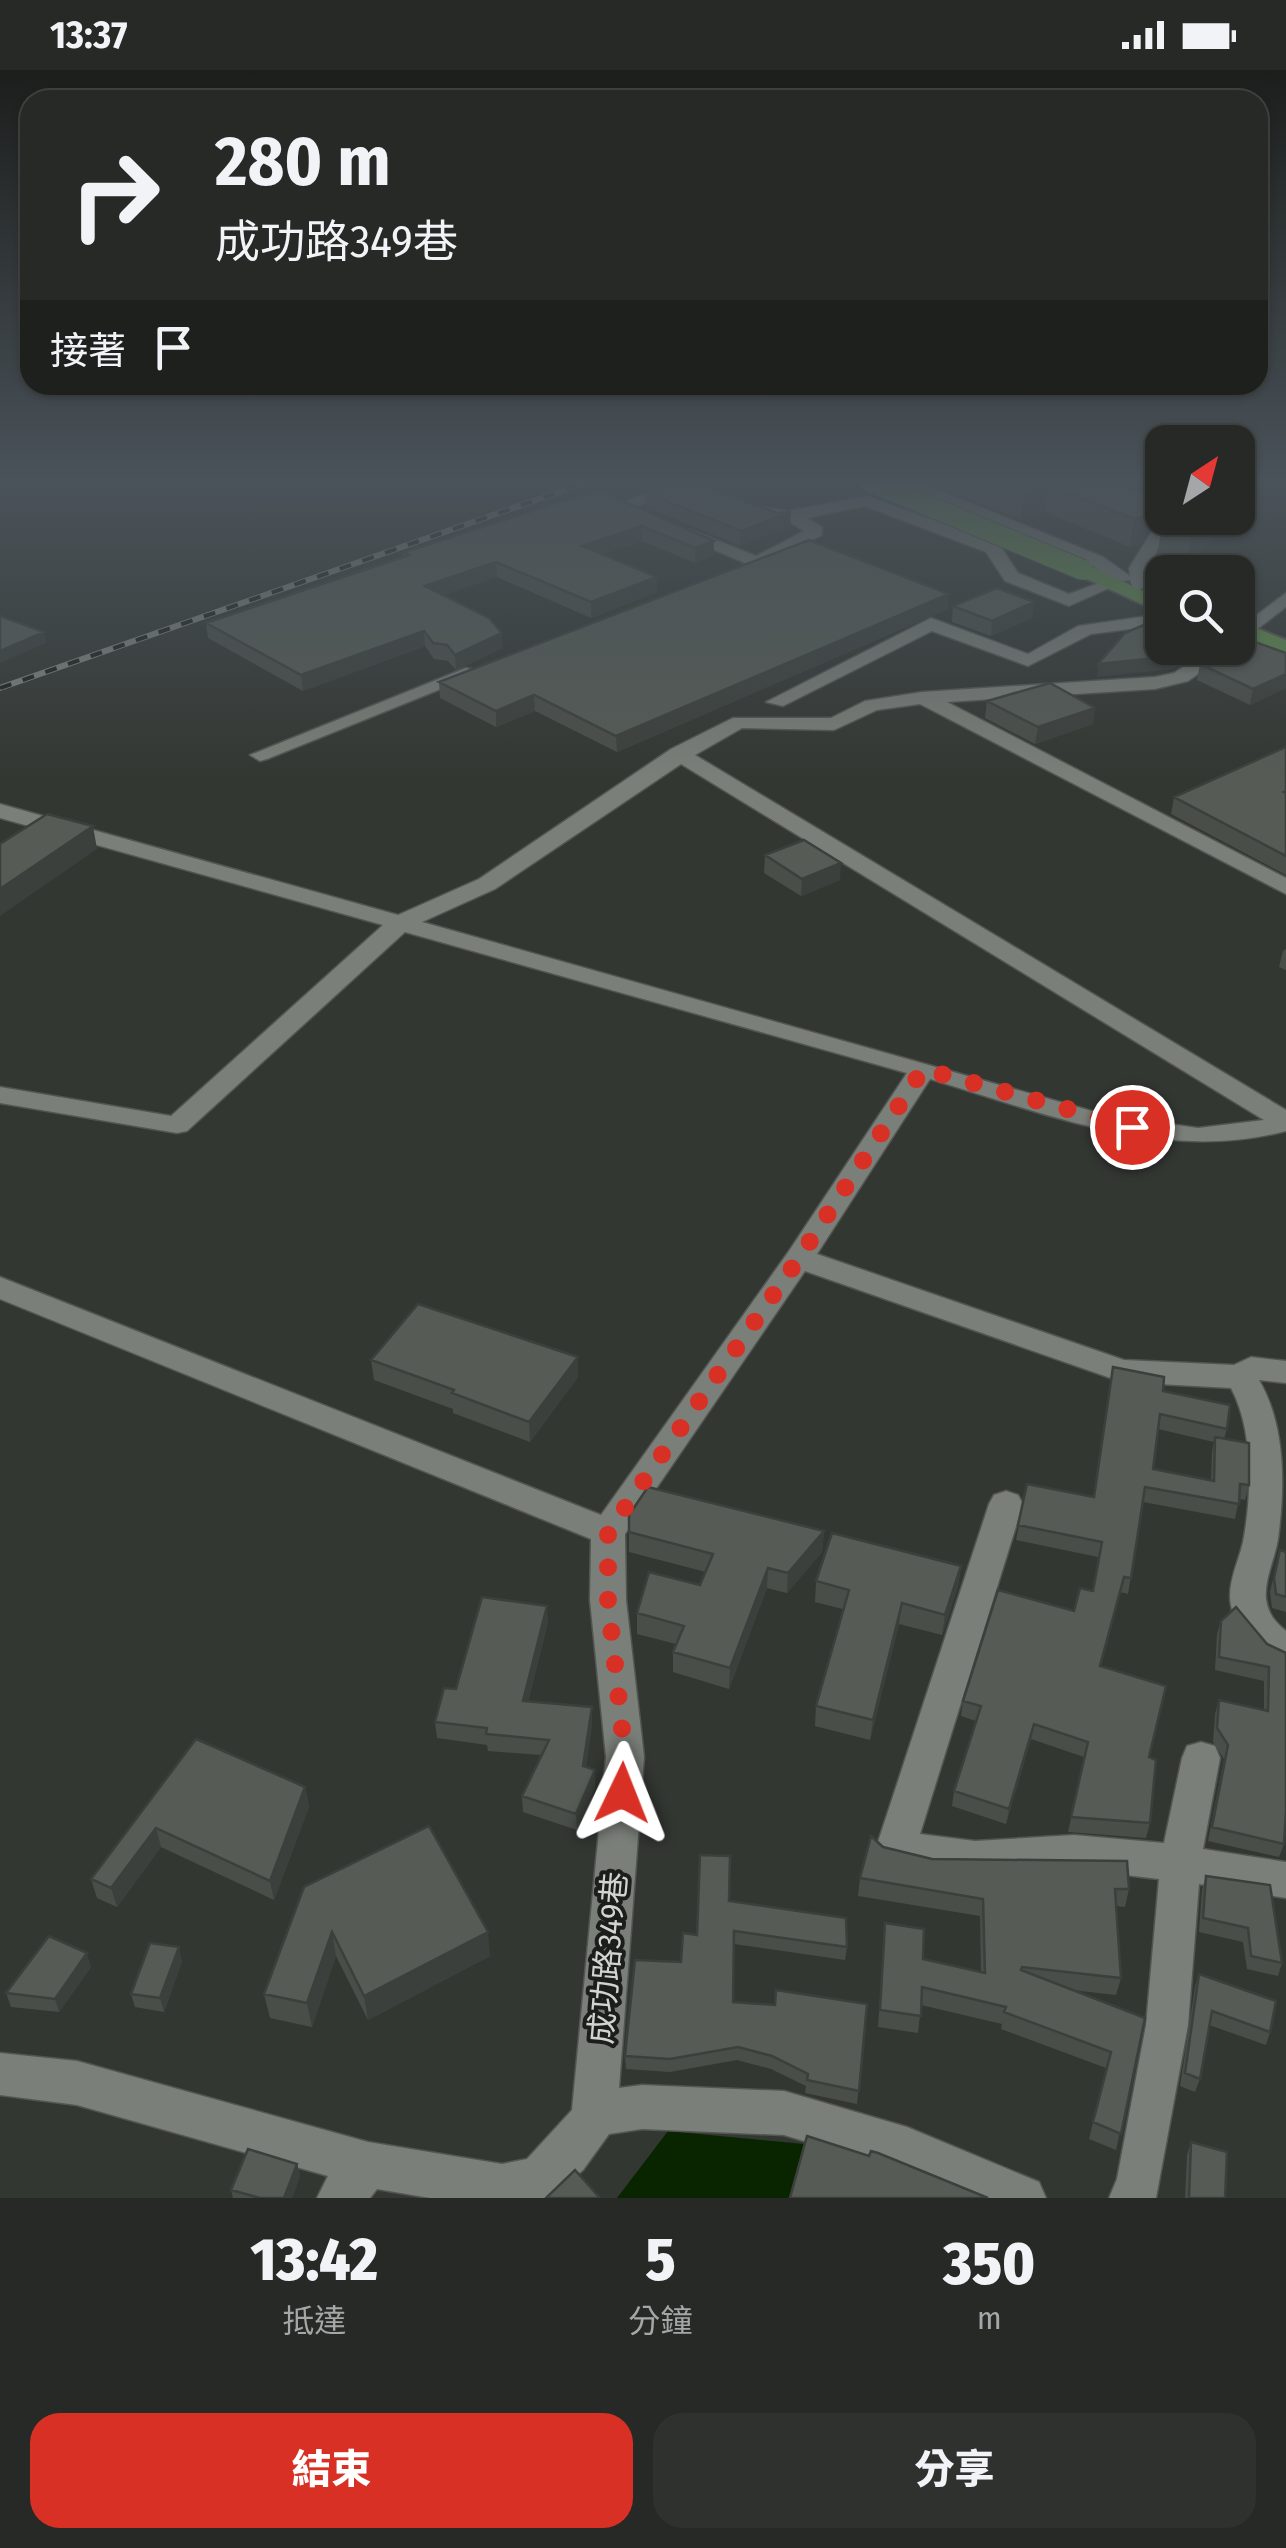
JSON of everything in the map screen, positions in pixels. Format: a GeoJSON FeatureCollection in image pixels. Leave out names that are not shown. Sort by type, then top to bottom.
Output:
{"type":"FeatureCollection","features":[{"type":"Feature","properties":{"kind":"main road"},"geometry":{"type":"LineString","coordinates":[[1115,580],[1145,590]]}},
{"type":"Feature","properties":{"kind":"main road"},"geometry":{"type":"LineString","coordinates":[[1123,583],[1145,597]]}},
{"type":"Feature","properties":{"kind":"main road"},"geometry":{"type":"LineString","coordinates":[[1255,638],[1286,647]]}},
{"type":"Feature","properties":{"kind":"main road"},"geometry":{"type":"LineString","coordinates":[[1255,643],[1286,661]]}},
{"type":"Feature","properties":{"kind":"street"},"geometry":{"type":"LineString","coordinates":[[1019,580],[1069,600],[1126,580]]}},
{"type":"Feature","properties":{"kind":"street"},"geometry":{"type":"LineString","coordinates":[[1116,580],[1123,583]]}},
{"type":"Feature","properties":{"kind":"street"},"geometry":{"type":"LineString","coordinates":[[1120,580],[1123,583]]}},
{"type":"Feature","properties":{"kind":"street"},"geometry":{"type":"LineString","coordinates":[[1255,622],[1286,598]]}},
{"type":"Feature","properties":{"kind":"street"},"geometry":{"type":"LineString","coordinates":[[776,702],[930,624],[1028,660],[1088,628],[1112,630],[1145,623]]}},
{"type":"Feature","properties":{"kind":"street"},"geometry":{"type":"LineString","coordinates":[[260,755],[499,662]]}},
{"type":"Feature","properties":{"kind":"street"},"geometry":{"type":"LineString","coordinates":[[0,1094],[177,1125],[401,922],[487,884],[678,753],[740,722],[834,724],[872,705],[922,698],[1155,683],[1182,677],[1199,665]]}},
{"type":"Feature","properties":{"kind":"street"},"geometry":{"type":"LineString","coordinates":[[922,698],[1286,887]]}},
{"type":"Feature","properties":{"kind":"street"},"geometry":{"type":"LineString","coordinates":[[678,753],[1286,1122]]}},
{"type":"Feature","properties":{"kind":"street"},"geometry":{"type":"LineString","coordinates":[[0,811],[1158,1133],[1214,1138],[1286,1122]]}},
{"type":"Feature","properties":{"kind":"street"},"geometry":{"type":"LineString","coordinates":[[0,1287],[608,1532],[799,1258],[923,1069]]}},
{"type":"Feature","properties":{"kind":"street"},"geometry":{"type":"LineString","coordinates":[[799,1258],[1122,1372],[1241,1377],[1252,1368],[1286,1372]]}},
{"type":"Feature","properties":{"kind":"street"},"geometry":{"type":"LineString","coordinates":[[1241,1377],[1257,1398],[1262,1457],[1261,1536],[1248,1601],[1262,1636],[1286,1650]]}},
{"type":"Feature","properties":{"kind":"street"},"geometry":{"type":"LineString","coordinates":[[1006,1504],[896,1848],[975,1859],[1074,1853],[1180,1863],[1262,1880],[1286,1880]]}},
{"type":"Feature","properties":{"kind":"street","name":"成功路349巷"},"geometry":{"type":"LineString","coordinates":[[594,2118],[625,1756],[608,1600],[608,1532]]}},
{"type":"Feature","properties":{"kind":"street"},"geometry":{"type":"LineString","coordinates":[[1132,2198],[1139,2185],[1167,2025],[1180,1863],[1202,1758]]}},
{"type":"Feature","properties":{"kind":"street"},"geometry":{"type":"LineString","coordinates":[[0,2074],[76,2084],[354,2182],[526,2185],[554,2168],[594,2118],[642,2107],[784,2113],[907,2150],[1022,2198]]}},
{"type":"Feature","properties":{"kind":"shaded area"},"geometry":{"type":"Polygon","coordinates":[[[668,2131],[804,2144],[789,2198],[617,2198],[668,2131]]]}},
{"type":"Feature","properties":{"kind":"building"},"geometry":{"type":"Polygon","coordinates":[[[333,580],[442,580],[425,586],[489,618],[502,633],[455,655],[447,645],[433,643],[424,631],[301,675],[206,623],[333,580]]]}},
{"type":"Feature","properties":{"kind":"building"},"geometry":{"type":"Polygon","coordinates":[[[539,580],[648,580],[591,602],[539,580]]]}},
{"type":"Feature","properties":{"kind":"building"},"geometry":{"type":"Polygon","coordinates":[[[704,580],[913,580],[949,594],[616,736],[534,695],[496,711],[439,682],[704,580]]]}},
{"type":"Feature","properties":{"kind":"building"},"geometry":{"type":"Polygon","coordinates":[[[997,588],[1034,602],[992,621],[953,606],[997,588]]]}},
{"type":"Feature","properties":{"kind":"building"},"geometry":{"type":"Polygon","coordinates":[[[0,616],[44,632],[0,651],[0,616]]]}},
{"type":"Feature","properties":{"kind":"building"},"geometry":{"type":"Polygon","coordinates":[[[1145,624],[1145,659],[1098,664],[1125,633],[1145,624]]]}},
{"type":"Feature","properties":{"kind":"building"},"geometry":{"type":"Polygon","coordinates":[[[1255,642],[1286,653],[1286,674],[1253,689],[1202,665],[1255,665],[1255,642]]]}},
{"type":"Feature","properties":{"kind":"building"},"geometry":{"type":"Polygon","coordinates":[[[1050,683],[1095,708],[1038,727],[987,701],[1050,683]]]}},
{"type":"Feature","properties":{"kind":"building"},"geometry":{"type":"Polygon","coordinates":[[[1286,747],[1286,856],[1174,797],[1286,747]]]}},
{"type":"Feature","properties":{"kind":"building"},"geometry":{"type":"Polygon","coordinates":[[[47,814],[93,826],[0,889],[0,844],[47,814]]]}},
{"type":"Feature","properties":{"kind":"building"},"geometry":{"type":"Polygon","coordinates":[[[804,840],[841,863],[802,879],[765,855],[804,840]]]}},
{"type":"Feature","properties":{"kind":"building"},"geometry":{"type":"Polygon","coordinates":[[[418,1304],[578,1357],[529,1422],[371,1360],[418,1304]]]}},
{"type":"Feature","properties":{"kind":"building"},"geometry":{"type":"Polygon","coordinates":[[[1113,1367],[1164,1377],[1163,1391],[1230,1405],[1227,1429],[1160,1414],[1153,1469],[1214,1481],[1215,1437],[1249,1443],[1249,1485],[1240,1484],[1239,1504],[1145,1487],[1131,1578],[1124,1577],[1100,1666],[1166,1686],[1149,1757],[1156,1760],[1150,1823],[1071,1817],[1088,1742],[1034,1724],[1009,1809],[954,1791],[981,1706],[963,1701],[998,1590],[1074,1611],[1080,1588],[1093,1591],[1102,1542],[1018,1525],[1027,1484],[1094,1497],[1113,1367]]]}},
{"type":"Feature","properties":{"kind":"building"},"geometry":{"type":"Polygon","coordinates":[[[648,1487],[824,1531],[788,1573],[768,1568],[730,1668],[673,1652],[684,1626],[637,1613],[649,1572],[700,1585],[713,1554],[629,1532],[629,1515],[648,1487]]]}},
{"type":"Feature","properties":{"kind":"building"},"geometry":{"type":"Polygon","coordinates":[[[832,1533],[961,1566],[945,1615],[902,1603],[873,1720],[816,1706],[849,1590],[816,1581],[832,1533]]]}},
{"type":"Feature","properties":{"kind":"building"},"geometry":{"type":"Polygon","coordinates":[[[1280,1550],[1286,1552],[1286,1597],[1276,1594],[1274,1578],[1280,1550]]]}},
{"type":"Feature","properties":{"kind":"building"},"geometry":{"type":"Polygon","coordinates":[[[482,1597],[547,1606],[523,1701],[592,1707],[583,1766],[595,1770],[576,1814],[522,1796],[549,1740],[486,1734],[487,1728],[435,1722],[444,1688],[456,1689],[482,1597]]]}},
{"type":"Feature","properties":{"kind":"building"},"geometry":{"type":"Polygon","coordinates":[[[1236,1607],[1267,1644],[1286,1653],[1284,1844],[1212,1827],[1228,1745],[1217,1728],[1219,1700],[1268,1711],[1269,1667],[1219,1657],[1221,1621],[1236,1607]]]}},
{"type":"Feature","properties":{"kind":"building"},"geometry":{"type":"Polygon","coordinates":[[[196,1739],[305,1787],[270,1881],[156,1828],[111,1888],[91,1879],[196,1739]]]}},
{"type":"Feature","properties":{"kind":"building"},"geometry":{"type":"Polygon","coordinates":[[[429,1826],[488,1932],[364,1996],[332,1932],[307,2003],[264,1994],[304,1887],[429,1826]]]}},
{"type":"Feature","properties":{"kind":"building"},"geometry":{"type":"Polygon","coordinates":[[[871,1836],[883,1847],[932,1859],[1127,1861],[1129,1889],[1115,1889],[1121,1978],[1022,1967],[1021,1970],[1145,2018],[1121,2134],[1093,2122],[1111,2052],[1004,2012],[1006,2007],[922,1987],[921,2016],[880,2010],[885,1923],[924,1929],[923,1959],[985,1973],[983,1899],[860,1878],[871,1836]]]}},
{"type":"Feature","properties":{"kind":"building"},"geometry":{"type":"Polygon","coordinates":[[[700,1855],[730,1856],[729,1901],[846,1918],[847,1947],[734,1931],[733,2002],[775,2005],[776,1990],[867,2004],[859,2091],[807,2080],[808,2074],[772,2056],[738,2047],[670,2059],[625,2056],[635,1960],[681,1962],[683,1933],[697,1935],[700,1855]]]}},
{"type":"Feature","properties":{"kind":"building"},"geometry":{"type":"Polygon","coordinates":[[[1206,1876],[1270,1885],[1282,1963],[1251,1956],[1248,1928],[1203,1918],[1206,1876]]]}},
{"type":"Feature","properties":{"kind":"building"},"geometry":{"type":"Polygon","coordinates":[[[49,1936],[87,1953],[55,1999],[6,1993],[49,1936]]]}},
{"type":"Feature","properties":{"kind":"building"},"geometry":{"type":"Polygon","coordinates":[[[150,1943],[179,1947],[160,1998],[131,1994],[150,1943]]]}},
{"type":"Feature","properties":{"kind":"building"},"geometry":{"type":"Polygon","coordinates":[[[1199,1974],[1276,2001],[1270,2032],[1212,2011],[1200,2079],[1185,2073],[1199,1974]]]}},
{"type":"Feature","properties":{"kind":"building"},"geometry":{"type":"Polygon","coordinates":[[[807,2136],[869,2156],[871,2151],[878,2153],[988,2198],[790,2198],[807,2136]]]}},
{"type":"Feature","properties":{"kind":"building"},"geometry":{"type":"Polygon","coordinates":[[[1191,2142],[1227,2152],[1225,2198],[1189,2198],[1191,2142]]]}},
{"type":"Feature","properties":{"kind":"building"},"geometry":{"type":"Polygon","coordinates":[[[248,2149],[297,2164],[284,2198],[260,2198],[231,2190],[248,2149]]]}},
{"type":"Feature","properties":{"kind":"building"},"geometry":{"type":"Polygon","coordinates":[[[575,2170],[598,2198],[546,2198],[575,2170]]]}},
{"type":"Feature","properties":{"kind":"railway"},"geometry":{"type":"LineString","coordinates":[[0,688],[307,580]]}},
{"type":"Feature","properties":{"kind":"route"},"geometry":{"type":"LineString","coordinates":[[622,1793],[625,1756],[608,1600],[608,1532],[799,1258],[923,1069],[1132,1127]]}}]}
